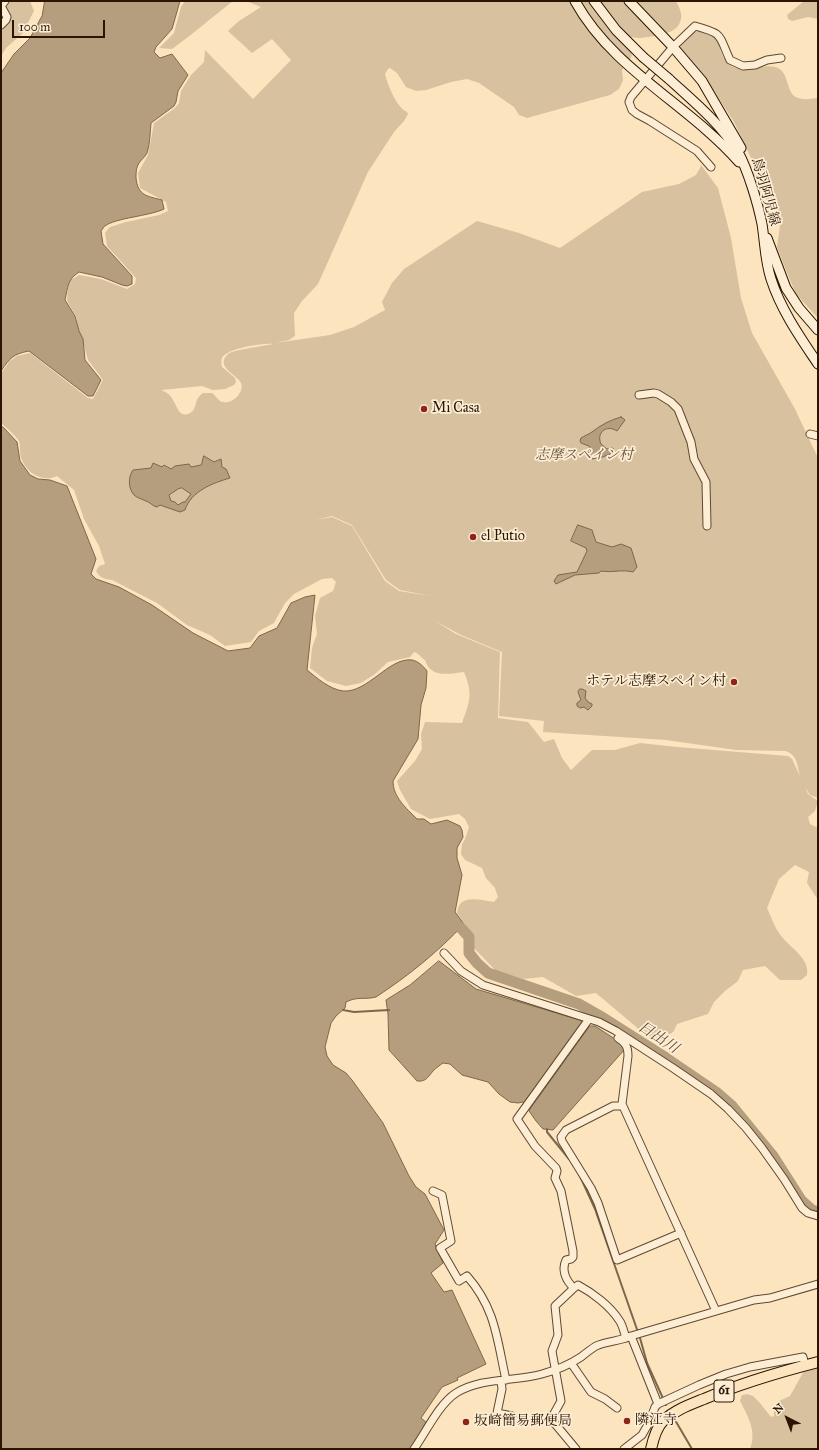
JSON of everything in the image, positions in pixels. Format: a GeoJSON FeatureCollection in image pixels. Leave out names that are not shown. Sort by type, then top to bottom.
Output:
{"type":"FeatureCollection","features":[{"type":"Feature","properties":{"kind":"main road"},"geometry":{"type":"LineString","coordinates":[[575,1],[604,42],[614,53],[716,138],[747,172]]}},
{"type":"Feature","properties":{"kind":"main road","name":"鳥羽阿児線"},"geometry":{"type":"LineString","coordinates":[[594,1],[616,30],[643,57],[711,117],[738,153],[747,172],[762,224],[765,257],[776,295],[786,315],[818,364]]}},
{"type":"Feature","properties":{"kind":"main road"},"geometry":{"type":"LineString","coordinates":[[629,1],[673,47],[702,82],[719,108],[744,154],[747,172]]}},
{"type":"Feature","properties":{"kind":"main road"},"geometry":{"type":"LineString","coordinates":[[762,224],[786,288],[799,308],[818,330]]}},
{"type":"Feature","properties":{"kind":"main road","name":"61"},"geometry":{"type":"LineString","coordinates":[[651,1449],[654,1436],[662,1422],[677,1410],[734,1386],[777,1372],[818,1362]]}},
{"type":"Feature","properties":{"kind":"street"},"geometry":{"type":"LineString","coordinates":[[1,25],[7,17],[1,6],[5,1]]}},
{"type":"Feature","properties":{"kind":"street"},"geometry":{"type":"LineString","coordinates":[[711,167],[697,151],[632,110],[629,102],[631,97],[673,47],[695,26],[716,33],[723,41],[730,60],[743,66],[755,65],[767,60],[781,58]]}},
{"type":"Feature","properties":{"kind":"street"},"geometry":{"type":"LineString","coordinates":[[639,395],[654,393],[658,394],[663,396],[678,409],[691,442],[694,459],[706,482],[708,526]]}},
{"type":"Feature","properties":{"kind":"street"},"geometry":{"type":"LineString","coordinates":[[810,434],[818,436]]}},
{"type":"Feature","properties":{"kind":"street"},"geometry":{"type":"LineString","coordinates":[[444,953],[461,971],[483,985],[599,1022],[616,1031],[673,1068],[716,1099],[746,1128],[784,1179],[802,1208],[808,1213],[818,1216]]}},
{"type":"Feature","properties":{"kind":"street"},"geometry":{"type":"LineString","coordinates":[[589,1019],[619,1038],[628,1048],[622,1104],[716,1311]]}},
{"type":"Feature","properties":{"kind":"street"},"geometry":{"type":"LineString","coordinates":[[574,1288],[565,1276],[565,1262],[573,1257],[573,1251],[561,1191],[555,1178],[557,1171],[556,1168],[535,1146],[517,1119],[589,1019]]}},
{"type":"Feature","properties":{"kind":"street"},"geometry":{"type":"LineString","coordinates":[[623,1106],[613,1106],[566,1130],[561,1137],[562,1141],[591,1188],[598,1203],[617,1260],[681,1233]]}},
{"type":"Feature","properties":{"kind":"street"},"geometry":{"type":"LineString","coordinates":[[433,1191],[442,1194],[451,1241],[440,1248],[459,1281],[467,1276],[484,1297],[493,1319],[503,1380],[497,1413],[512,1416]]}},
{"type":"Feature","properties":{"kind":"street"},"geometry":{"type":"LineString","coordinates":[[414,1449],[447,1401],[456,1394],[488,1381],[541,1375],[555,1371],[571,1363],[596,1346],[754,1300],[770,1298],[818,1284]]}},
{"type":"Feature","properties":{"kind":"street"},"geometry":{"type":"LineString","coordinates":[[576,1449],[551,1419],[561,1401],[552,1351],[558,1335],[555,1306],[578,1285],[591,1292],[620,1321],[629,1337],[658,1404]]}},
{"type":"Feature","properties":{"kind":"street"},"geometry":{"type":"LineString","coordinates":[[624,1449],[642,1435],[650,1421],[655,1407],[658,1404],[699,1385],[750,1367],[803,1357],[805,1365]]}},
{"type":"Feature","properties":{"kind":"street"},"geometry":{"type":"LineString","coordinates":[[571,1363],[591,1392],[617,1408]]}},
{"type":"Feature","properties":{"kind":"green space"},"geometry":{"type":"Polygon","coordinates":[[[1,1],[30,1],[34,11],[23,33],[6,48],[1,56],[1,1]]]}},
{"type":"Feature","properties":{"kind":"green space"},"geometry":{"type":"Polygon","coordinates":[[[185,1],[233,1],[172,49],[159,48],[174,33],[181,7],[185,1]]]}},
{"type":"Feature","properties":{"kind":"green space","name":"志摩スペイン村"},"geometry":{"type":"Polygon","coordinates":[[[246,1],[676,1],[680,8],[681,20],[678,26],[673,30],[660,35],[627,38],[624,42],[625,46],[632,54],[631,58],[624,64],[622,71],[623,80],[619,89],[610,95],[527,118],[519,115],[514,107],[479,83],[467,79],[451,82],[426,90],[416,91],[406,87],[397,73],[390,68],[388,69],[385,74],[390,90],[399,106],[408,114],[394,132],[368,172],[318,284],[302,301],[294,313],[295,336],[289,340],[275,343],[330,335],[354,327],[385,310],[382,302],[392,283],[404,269],[477,221],[519,233],[560,248],[642,192],[679,184],[696,175],[701,165],[718,188],[731,238],[741,298],[752,333],[795,409],[818,458],[818,798],[810,795],[805,787],[808,794],[818,801],[815,811],[808,817],[810,824],[818,828],[818,900],[807,883],[809,872],[795,865],[779,879],[767,908],[779,933],[798,952],[805,963],[807,975],[801,980],[780,980],[765,966],[743,970],[738,981],[714,1002],[708,1014],[677,1024],[674,1031],[659,1043],[641,1031],[596,993],[576,996],[543,977],[523,979],[496,971],[474,948],[472,934],[457,913],[459,907],[466,900],[477,899],[494,902],[498,897],[495,888],[486,878],[482,868],[465,860],[461,854],[462,844],[469,827],[465,819],[459,814],[430,819],[411,809],[400,790],[397,781],[415,761],[422,749],[421,734],[425,722],[462,723],[469,703],[469,686],[464,672],[441,674],[431,670],[427,666],[425,660],[414,652],[410,657],[388,662],[375,674],[361,683],[346,686],[327,681],[310,668],[312,648],[317,634],[315,616],[320,598],[333,591],[336,582],[332,578],[322,579],[294,594],[285,603],[274,623],[259,631],[251,642],[225,646],[210,635],[187,625],[157,603],[112,580],[101,577],[96,571],[99,566],[105,564],[99,546],[84,519],[74,490],[57,476],[46,478],[36,476],[24,465],[19,441],[1,423],[1,373],[10,361],[17,356],[30,353],[88,398],[93,399],[103,380],[88,360],[79,333],[76,316],[67,301],[68,287],[71,280],[79,275],[101,279],[127,289],[135,284],[136,278],[107,246],[105,233],[110,227],[159,215],[168,211],[166,202],[140,188],[138,173],[148,155],[154,123],[175,108],[179,103],[181,91],[191,75],[204,62],[205,50],[253,99],[291,60],[272,39],[252,53],[228,31],[239,21],[261,7],[246,1]],[[262,344],[246,347],[225,354],[221,363],[222,367],[235,378],[236,382],[234,385],[225,389],[213,390],[202,386],[161,390],[171,396],[179,411],[183,414],[190,413],[194,409],[198,399],[203,393],[212,393],[220,401],[232,401],[239,395],[242,387],[239,380],[225,367],[224,359],[228,354],[236,351],[273,344],[262,344]],[[332,516],[316,520],[332,517],[352,526],[385,581],[399,591],[431,596],[400,590],[386,580],[352,525],[332,516]],[[435,621],[456,634],[500,652],[498,718],[528,722],[544,742],[554,739],[562,758],[571,770],[592,750],[615,750],[640,743],[788,756],[792,759],[800,776],[795,758],[786,751],[736,750],[666,740],[543,732],[544,721],[499,716],[502,652],[461,635],[435,621]]]}},
{"type":"Feature","properties":{"kind":"green space"},"geometry":{"type":"Polygon","coordinates":[[[804,1],[818,1],[818,19],[808,17],[792,21],[788,19],[787,15],[804,1]]]}},
{"type":"Feature","properties":{"kind":"green space"},"geometry":{"type":"Polygon","coordinates":[[[703,30],[713,35],[724,58],[732,66],[738,69],[769,66],[775,67],[780,69],[784,74],[790,89],[797,98],[818,98],[818,318],[796,294],[777,247],[780,226],[779,222],[770,214],[761,179],[734,122],[706,79],[681,50],[680,46],[692,33],[703,30]]]}},
{"type":"Feature","properties":{"kind":"green space"},"geometry":{"type":"Polygon","coordinates":[[[818,1358],[818,1449],[750,1449],[753,1436],[749,1418],[740,1401],[742,1395],[747,1394],[753,1396],[771,1417],[774,1416],[774,1408],[777,1402],[790,1396],[809,1362],[818,1358]]]}},
{"type":"Feature","properties":{"kind":"shaded area"},"geometry":{"type":"Polygon","coordinates":[[[45,1],[180,1],[172,29],[156,47],[154,52],[160,58],[172,54],[188,75],[178,91],[174,106],[151,123],[147,153],[139,163],[136,172],[137,184],[141,192],[148,196],[162,200],[164,209],[110,223],[104,226],[101,231],[103,244],[132,276],[132,284],[127,286],[122,285],[102,277],[79,272],[70,281],[65,300],[75,316],[83,339],[85,360],[101,380],[93,396],[88,396],[29,351],[12,357],[1,371],[1,73],[14,54],[30,38],[42,16],[45,1]]]}},
{"type":"Feature","properties":{"kind":"shaded area"},"geometry":{"type":"Polygon","coordinates":[[[621,417],[625,420],[617,431],[613,429],[606,429],[600,436],[601,444],[607,449],[613,448],[614,452],[603,457],[592,459],[589,453],[589,446],[581,443],[581,438],[606,423],[621,417]]]}},
{"type":"Feature","properties":{"kind":"shaded area"},"geometry":{"type":"Polygon","coordinates":[[[1,426],[17,442],[20,461],[30,475],[38,479],[50,480],[67,486],[96,559],[91,574],[96,579],[119,587],[152,605],[193,633],[228,651],[250,648],[259,636],[277,628],[291,603],[305,597],[315,595],[307,670],[324,683],[338,690],[352,690],[361,687],[395,664],[403,661],[416,661],[427,671],[426,688],[421,705],[418,739],[393,781],[395,792],[401,802],[417,819],[424,819],[431,824],[447,820],[460,826],[462,830],[463,837],[457,848],[457,858],[462,875],[455,912],[464,924],[422,963],[400,981],[376,997],[354,999],[346,1002],[345,1008],[331,1023],[325,1047],[327,1056],[333,1065],[346,1073],[383,1123],[409,1176],[416,1187],[425,1194],[444,1230],[435,1244],[443,1263],[431,1273],[444,1292],[452,1290],[486,1364],[457,1378],[458,1380],[442,1387],[421,1418],[427,1423],[410,1449],[1,1449],[1,426]]]}},
{"type":"Feature","properties":{"kind":"shaded area"},"geometry":{"type":"Polygon","coordinates":[[[204,456],[214,462],[221,459],[222,467],[226,469],[230,478],[210,485],[197,493],[188,503],[185,510],[180,512],[160,505],[157,507],[138,498],[132,492],[130,479],[133,470],[151,468],[153,463],[162,467],[164,465],[171,469],[175,466],[189,464],[191,467],[201,465],[204,456]],[[182,488],[169,495],[171,501],[178,505],[185,502],[191,494],[182,488]]]}},
{"type":"Feature","properties":{"kind":"shaded area"},"geometry":{"type":"Polygon","coordinates":[[[578,525],[592,530],[596,542],[612,547],[621,544],[631,548],[637,567],[633,572],[601,571],[599,573],[575,575],[556,584],[554,581],[558,575],[577,572],[587,551],[586,548],[571,541],[578,525]]]}},
{"type":"Feature","properties":{"kind":"shaded area"},"geometry":{"type":"Polygon","coordinates":[[[580,689],[586,691],[585,698],[592,704],[588,710],[584,707],[580,708],[577,706],[577,703],[581,700],[578,692],[580,689]]]}},
{"type":"Feature","properties":{"kind":"shaded area"},"geometry":{"type":"Polygon","coordinates":[[[439,961],[476,989],[580,1020],[584,1023],[526,1104],[523,1102],[510,1102],[499,1094],[488,1082],[462,1075],[450,1064],[443,1063],[426,1079],[423,1081],[417,1081],[389,1050],[386,1000],[410,985],[439,961]]]}},
{"type":"Feature","properties":{"kind":"shaded area"},"geometry":{"type":"Polygon","coordinates":[[[591,1026],[595,1026],[621,1043],[625,1049],[553,1130],[543,1129],[529,1111],[591,1026]]]}},
{"type":"Feature","properties":{"kind":"waterway","name":"日出川"},"geometry":{"type":"LineString","coordinates":[[461,928],[469,937],[469,953],[488,973],[579,1004],[666,1058],[716,1092],[732,1106],[773,1156],[801,1200],[812,1210],[818,1212]]}},
{"type":"Feature","properties":{"kind":"waterway"},"geometry":{"type":"LineString","coordinates":[[343,1010],[354,1012],[389,1010]]}},
{"type":"Feature","properties":{"kind":"waterway"},"geometry":{"type":"LineString","coordinates":[[547,1129],[547,1132],[569,1159]]}},
{"type":"Feature","properties":{"kind":"waterway"},"geometry":{"type":"LineString","coordinates":[[579,1174],[595,1209],[640,1338],[647,1363],[666,1405]]}},
{"type":"Feature","properties":{"kind":"waterway"},"geometry":{"type":"LineString","coordinates":[[675,1420],[692,1449]]}},
{"type":"Feature","properties":{"kind":"place","name":"Mi Casa"},"geometry":{"type":"Point","coordinates":[424,409]}},
{"type":"Feature","properties":{"kind":"place","name":"el Putio"},"geometry":{"type":"Point","coordinates":[473,537]}},
{"type":"Feature","properties":{"kind":"place","name":"ホテル志摩スペイン村"},"geometry":{"type":"Point","coordinates":[734,682]}},
{"type":"Feature","properties":{"kind":"place","name":"隣江寺"},"geometry":{"type":"Point","coordinates":[627,1421]}},
{"type":"Feature","properties":{"kind":"place","name":"坂崎簡易郵便局"},"geometry":{"type":"Point","coordinates":[466,1422]}}]}
